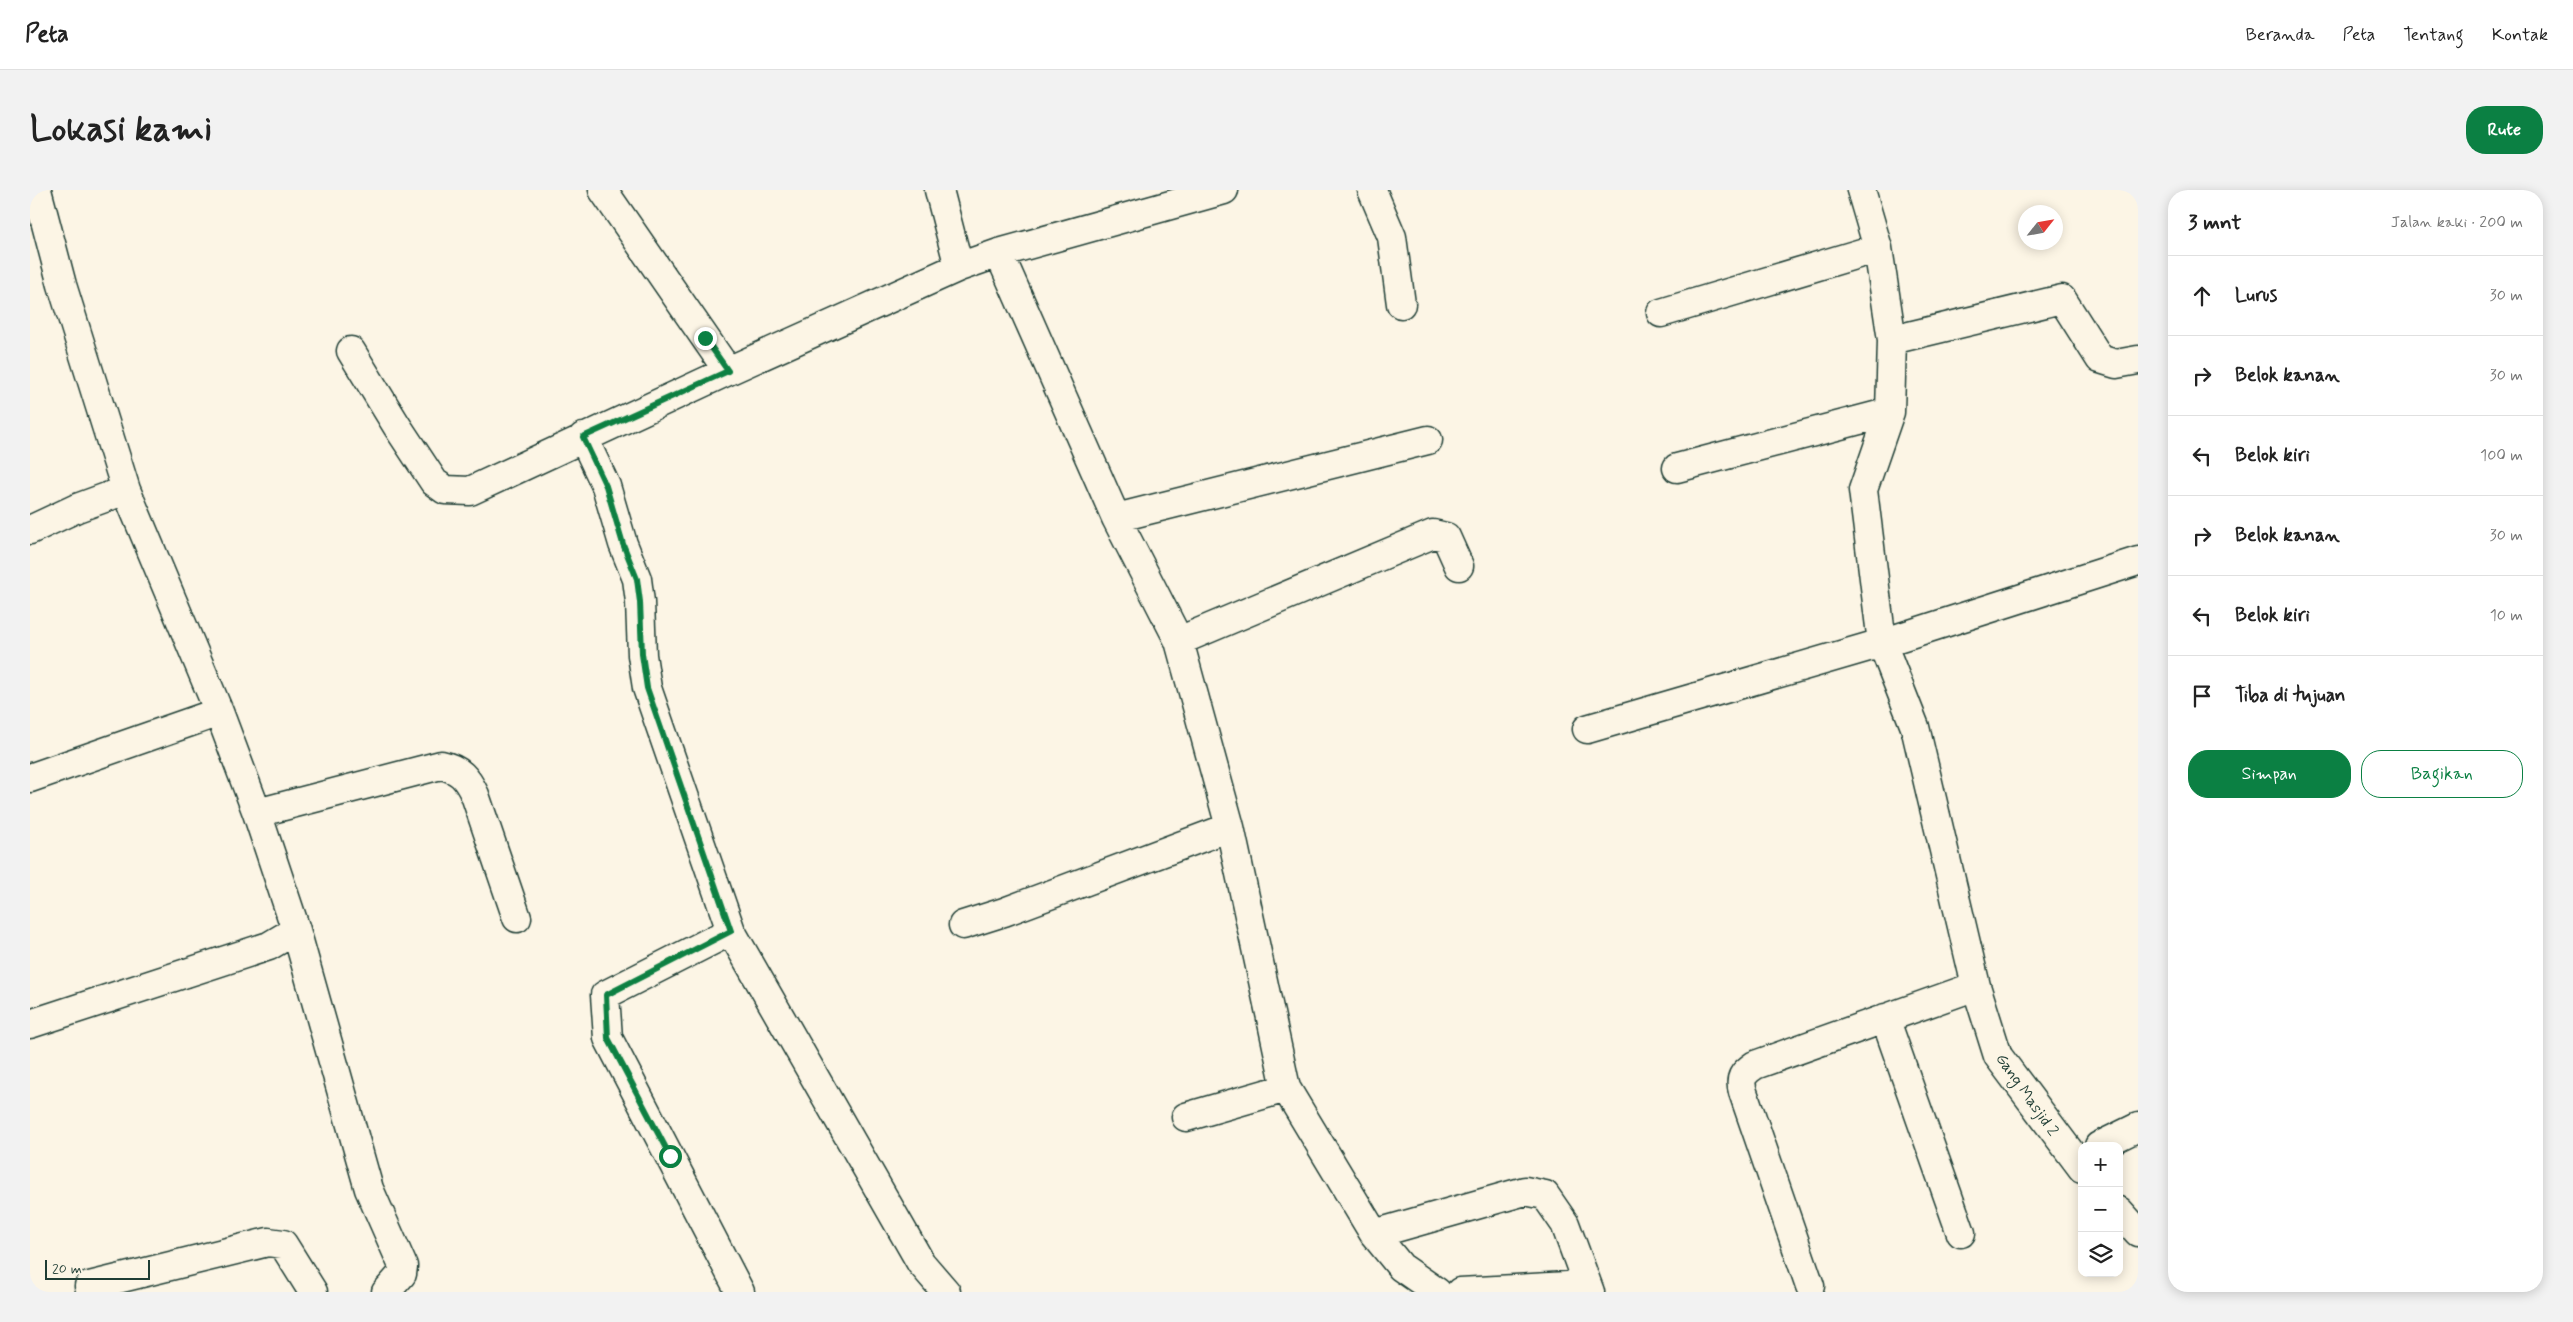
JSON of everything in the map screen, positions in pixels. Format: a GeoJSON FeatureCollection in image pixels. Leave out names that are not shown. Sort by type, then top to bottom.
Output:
{"type":"FeatureCollection","features":[{"type":"Feature","properties":{"kind":"street"},"geometry":{"type":"LineString","coordinates":[[37,190],[62,285],[126,490],[219,712],[257,813],[296,930],[369,1189],[403,1266],[402,1274],[386,1292]]}},
{"type":"Feature","properties":{"kind":"street"},"geometry":{"type":"LineString","coordinates":[[603,190],[728,371]]}},
{"type":"Feature","properties":{"kind":"street"},"geometry":{"type":"LineString","coordinates":[[939,190],[959,267]]}},
{"type":"Feature","properties":{"kind":"street"},"geometry":{"type":"LineString","coordinates":[[352,350],[402,434],[434,482],[445,490],[470,491],[583,437],[959,267],[999,253],[1224,190]]}},
{"type":"Feature","properties":{"kind":"street"},"geometry":{"type":"LineString","coordinates":[[1372,190],[1392,237],[1401,304]]}},
{"type":"Feature","properties":{"kind":"street","name":"Gang Masjid 2"},"geometry":{"type":"LineString","coordinates":[[1861,190],[1878,248],[1892,340],[1890,412],[1863,490],[1882,643],[1916,727],[1976,986],[1998,1056],[2078,1159]]}},
{"type":"Feature","properties":{"kind":"street"},"geometry":{"type":"LineString","coordinates":[[1661,313],[1878,248]]}},
{"type":"Feature","properties":{"kind":"street"},"geometry":{"type":"LineString","coordinates":[[999,253],[1116,518],[1179,641],[1230,827],[1286,1088],[1374,1234],[1401,1267],[1437,1292]]}},
{"type":"Feature","properties":{"kind":"street"},"geometry":{"type":"LineString","coordinates":[[1892,340],[2062,299],[2100,359],[2116,364],[2138,360]]}},
{"type":"Feature","properties":{"kind":"street"},"geometry":{"type":"LineString","coordinates":[[1678,468],[1890,412]]}},
{"type":"Feature","properties":{"kind":"street"},"geometry":{"type":"LineString","coordinates":[[583,437],[606,486],[623,544],[637,579],[642,654],[647,688],[731,931],[921,1262],[946,1292]]}},
{"type":"Feature","properties":{"kind":"street"},"geometry":{"type":"LineString","coordinates":[[1116,518],[1428,440]]}},
{"type":"Feature","properties":{"kind":"street"},"geometry":{"type":"LineString","coordinates":[[30,530],[78,508],[126,490]]}},
{"type":"Feature","properties":{"kind":"street"},"geometry":{"type":"LineString","coordinates":[[1179,641],[1433,534],[1446,537],[1459,566]]}},
{"type":"Feature","properties":{"kind":"street"},"geometry":{"type":"LineString","coordinates":[[1588,729],[1882,643],[2138,561]]}},
{"type":"Feature","properties":{"kind":"street"},"geometry":{"type":"LineString","coordinates":[[30,778],[219,712]]}},
{"type":"Feature","properties":{"kind":"street"},"geometry":{"type":"LineString","coordinates":[[257,813],[442,765],[456,768],[468,780],[475,796],[517,918]]}},
{"type":"Feature","properties":{"kind":"street"},"geometry":{"type":"LineString","coordinates":[[963,924],[1004,912],[1230,827]]}},
{"type":"Feature","properties":{"kind":"street"},"geometry":{"type":"LineString","coordinates":[[30,1024],[269,946],[296,930]]}},
{"type":"Feature","properties":{"kind":"street"},"geometry":{"type":"LineString","coordinates":[[731,931],[606,995],[608,1038],[740,1292]]}},
{"type":"Feature","properties":{"kind":"street"},"geometry":{"type":"LineString","coordinates":[[1810,1286],[1740,1082],[1744,1073],[1755,1065],[1976,986]]}},
{"type":"Feature","properties":{"kind":"street"},"geometry":{"type":"LineString","coordinates":[[1885,1018],[1961,1233]]}},
{"type":"Feature","properties":{"kind":"street"},"geometry":{"type":"LineString","coordinates":[[1186,1117],[1286,1088]]}},
{"type":"Feature","properties":{"kind":"street"},"geometry":{"type":"LineString","coordinates":[[2107,1142],[2138,1127]]}},
{"type":"Feature","properties":{"kind":"street"},"geometry":{"type":"LineString","coordinates":[[1374,1234],[1525,1192],[1546,1195],[1565,1224],[1587,1288],[1460,1292]]}},
{"type":"Feature","properties":{"kind":"street"},"geometry":{"type":"LineString","coordinates":[[2123,1215],[2138,1232]]}},
{"type":"Feature","properties":{"kind":"street"},"geometry":{"type":"LineString","coordinates":[[88,1286],[268,1242],[283,1244],[295,1260],[313,1292]]}},
{"type":"Feature","properties":{"kind":"route"},"geometry":{"type":"LineString","coordinates":[[670,1156],[608,1038],[606,995],[731,931],[647,688],[642,654],[637,579],[623,544],[606,486],[583,437],[728,371],[705,338]]}}]}
